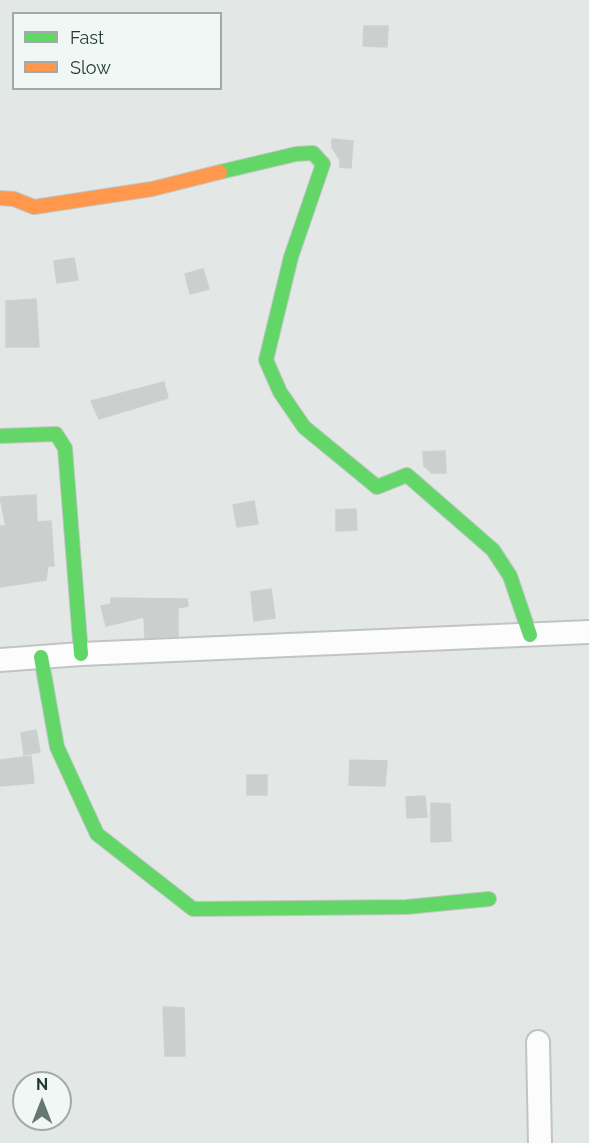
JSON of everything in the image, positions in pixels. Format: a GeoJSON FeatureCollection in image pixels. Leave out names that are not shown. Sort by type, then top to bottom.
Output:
{"type":"FeatureCollection","features":[{"type":"Feature","properties":{"kind":"street"},"geometry":{"type":"LineString","coordinates":[[0,198],[14,199],[34,207],[152,189],[296,154],[313,153],[323,164],[291,257],[266,360],[280,392],[304,427],[377,487],[407,475],[493,550],[510,576],[530,635]]}},
{"type":"Feature","properties":{"kind":"street"},"geometry":{"type":"LineString","coordinates":[[0,436],[56,434],[65,448],[81,654]]}},
{"type":"Feature","properties":{"kind":"street"},"geometry":{"type":"LineString","coordinates":[[0,660],[81,654],[589,632]]}},
{"type":"Feature","properties":{"kind":"street"},"geometry":{"type":"LineString","coordinates":[[41,657],[57,747],[97,834],[193,909],[406,907],[489,899]]}},
{"type":"Feature","properties":{"kind":"street"},"geometry":{"type":"LineString","coordinates":[[537,1042],[540,1143]]}},
{"type":"Feature","properties":{"kind":"building"},"geometry":{"type":"Polygon","coordinates":[[[364,26],[388,26],[387,47],[363,46],[364,26]]]}},
{"type":"Feature","properties":{"kind":"building"},"geometry":{"type":"Polygon","coordinates":[[[332,139],[353,141],[351,168],[340,167],[340,160],[332,147],[332,139]]]}},
{"type":"Feature","properties":{"kind":"building"},"geometry":{"type":"Polygon","coordinates":[[[74,258],[78,280],[57,283],[54,261],[74,258]]]}},
{"type":"Feature","properties":{"kind":"building"},"geometry":{"type":"Polygon","coordinates":[[[203,269],[209,289],[190,294],[185,274],[203,269]]]}},
{"type":"Feature","properties":{"kind":"building"},"geometry":{"type":"Polygon","coordinates":[[[36,299],[39,347],[6,347],[6,301],[36,299]]]}},
{"type":"Feature","properties":{"kind":"building"},"geometry":{"type":"Polygon","coordinates":[[[164,382],[168,398],[99,419],[91,401],[164,382]]]}},
{"type":"Feature","properties":{"kind":"building"},"geometry":{"type":"Polygon","coordinates":[[[445,451],[446,473],[432,473],[424,466],[423,452],[445,451]]]}},
{"type":"Feature","properties":{"kind":"building"},"geometry":{"type":"Polygon","coordinates":[[[36,495],[37,522],[51,521],[54,566],[48,566],[46,580],[0,587],[0,526],[6,526],[0,497],[36,495]]]}},
{"type":"Feature","properties":{"kind":"building"},"geometry":{"type":"Polygon","coordinates":[[[254,501],[258,524],[237,527],[233,505],[254,501]]]}},
{"type":"Feature","properties":{"kind":"building"},"geometry":{"type":"Polygon","coordinates":[[[356,509],[357,530],[336,531],[336,510],[356,509]]]}},
{"type":"Feature","properties":{"kind":"building"},"geometry":{"type":"Polygon","coordinates":[[[271,589],[275,618],[254,621],[251,592],[271,589]]]}},
{"type":"Feature","properties":{"kind":"building"},"geometry":{"type":"Polygon","coordinates":[[[111,598],[187,599],[188,606],[178,608],[178,636],[145,638],[144,617],[106,626],[101,606],[111,604],[111,598]]]}},
{"type":"Feature","properties":{"kind":"building"},"geometry":{"type":"Polygon","coordinates":[[[36,730],[40,752],[24,755],[21,733],[36,730]]]}},
{"type":"Feature","properties":{"kind":"building"},"geometry":{"type":"Polygon","coordinates":[[[31,756],[34,783],[0,786],[0,760],[31,756]]]}},
{"type":"Feature","properties":{"kind":"building"},"geometry":{"type":"Polygon","coordinates":[[[350,760],[387,761],[385,786],[349,785],[350,760]]]}},
{"type":"Feature","properties":{"kind":"building"},"geometry":{"type":"Polygon","coordinates":[[[247,775],[267,775],[267,795],[247,795],[247,775]]]}},
{"type":"Feature","properties":{"kind":"building"},"geometry":{"type":"Polygon","coordinates":[[[425,796],[427,817],[407,818],[406,797],[425,796]]]}},
{"type":"Feature","properties":{"kind":"building"},"geometry":{"type":"Polygon","coordinates":[[[431,803],[450,804],[451,841],[431,842],[431,803]]]}},
{"type":"Feature","properties":{"kind":"building"},"geometry":{"type":"Polygon","coordinates":[[[163,1007],[184,1008],[185,1056],[165,1056],[163,1007]]]}},
{"type":"Feature","properties":{"kind":"traffic: fast"},"geometry":{"type":"LineString","coordinates":[[220,172],[296,154],[313,153],[323,164],[291,257],[266,360],[280,392],[304,427],[377,487],[407,475],[493,550],[510,576],[530,635]]}},
{"type":"Feature","properties":{"kind":"traffic: fast"},"geometry":{"type":"LineString","coordinates":[[0,436],[56,434],[65,448],[81,654]]}},
{"type":"Feature","properties":{"kind":"traffic: fast"},"geometry":{"type":"LineString","coordinates":[[41,657],[57,747],[97,834],[193,909],[406,907],[489,899]]}},
{"type":"Feature","properties":{"kind":"traffic: slow"},"geometry":{"type":"LineString","coordinates":[[0,198],[14,199],[34,207],[152,189],[220,172]]}}]}
